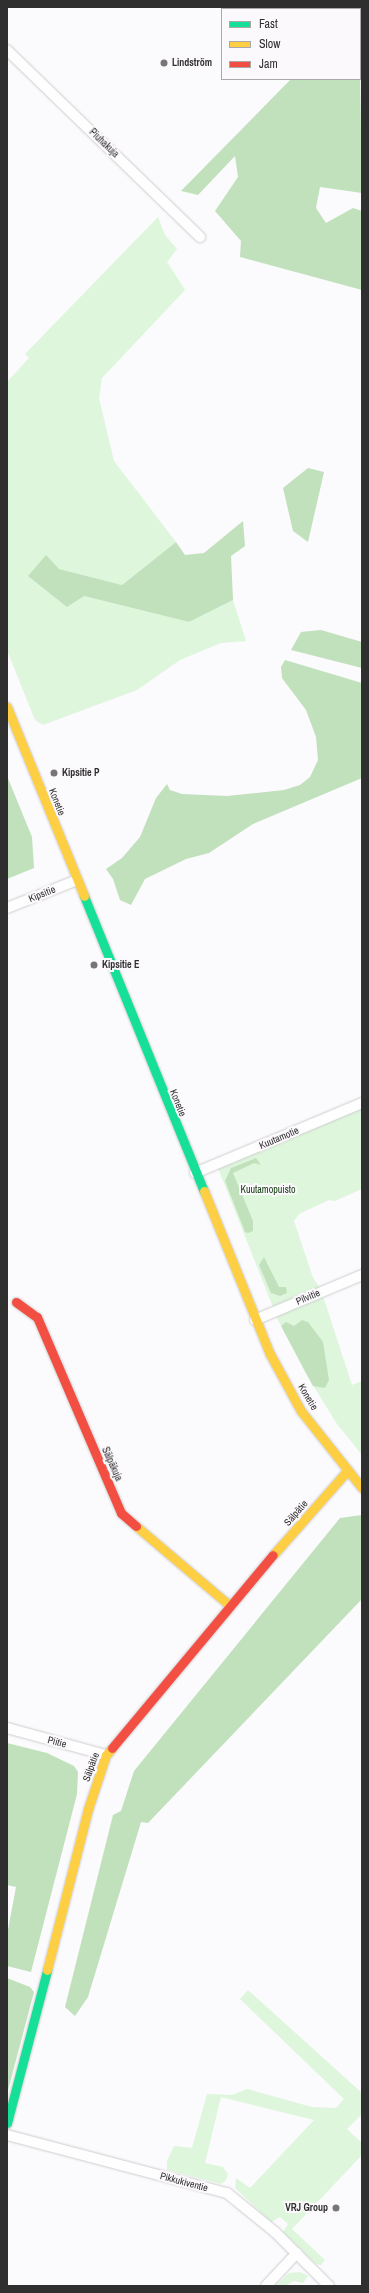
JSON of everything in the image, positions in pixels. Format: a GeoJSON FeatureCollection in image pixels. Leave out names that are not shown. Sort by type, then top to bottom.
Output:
{"type":"FeatureCollection","features":[{"type":"Feature","properties":{"kind":"street","name":"Piuhakuja"},"geometry":{"type":"LineString","coordinates":[[7,50],[200,237]]}},
{"type":"Feature","properties":{"kind":"street","name":"Konetie"},"geometry":{"type":"LineString","coordinates":[[7,707],[195,1174],[270,1354],[302,1411],[347,1471],[362,1488]]}},
{"type":"Feature","properties":{"kind":"street","name":"Kipsitie"},"geometry":{"type":"LineString","coordinates":[[7,908],[77,880]]}},
{"type":"Feature","properties":{"kind":"street","name":"Kuutamotie"},"geometry":{"type":"LineString","coordinates":[[195,1174],[362,1103]]}},
{"type":"Feature","properties":{"kind":"street","name":"Pilvitie"},"geometry":{"type":"LineString","coordinates":[[255,1320],[362,1275]]}},
{"type":"Feature","properties":{"kind":"street","name":"Sälpäkuja"},"geometry":{"type":"LineString","coordinates":[[16,1302],[37,1317],[121,1513],[229,1605]]}},
{"type":"Feature","properties":{"kind":"street","name":"Sälpätie"},"geometry":{"type":"LineString","coordinates":[[7,2123],[84,1823],[106,1755],[229,1605],[347,1471]]}},
{"type":"Feature","properties":{"kind":"street","name":"Piitie"},"geometry":{"type":"LineString","coordinates":[[7,1728],[106,1755]]}},
{"type":"Feature","properties":{"kind":"street","name":"Pikkukiventie"},"geometry":{"type":"LineString","coordinates":[[7,2136],[227,2193],[297,2253],[329,2286]]}},
{"type":"Feature","properties":{"kind":"street"},"geometry":{"type":"LineString","coordinates":[[266,2286],[297,2253]]}},
{"type":"Feature","properties":{"kind":"green space"},"geometry":{"type":"Polygon","coordinates":[[[283,7],[362,7],[362,29],[361,30],[361,8],[283,7]]]}},
{"type":"Feature","properties":{"kind":"green space"},"geometry":{"type":"Polygon","coordinates":[[[290,80],[360,80],[362,193],[320,187],[316,208],[326,223],[353,208],[362,211],[362,290],[240,257],[241,241],[215,211],[238,177],[235,156],[198,195],[181,191],[290,80]]]}},
{"type":"Feature","properties":{"kind":"green space"},"geometry":{"type":"Polygon","coordinates":[[[158,217],[165,235],[177,249],[167,262],[185,290],[102,378],[99,398],[114,461],[176,542],[122,585],[59,569],[46,555],[84,596],[189,622],[233,600],[246,641],[221,643],[180,660],[137,690],[43,725],[35,720],[7,650],[7,382],[29,358],[25,354],[158,217]]]}},
{"type":"Feature","properties":{"kind":"green space"},"geometry":{"type":"Polygon","coordinates":[[[308,468],[324,472],[308,542],[293,531],[283,488],[308,468]]]}},
{"type":"Feature","properties":{"kind":"green space"},"geometry":{"type":"Polygon","coordinates":[[[243,521],[245,546],[231,556],[233,600],[189,622],[84,596],[67,607],[28,576],[46,555],[59,569],[122,585],[176,542],[185,555],[204,553],[243,521]]]}},
{"type":"Feature","properties":{"kind":"green space"},"geometry":{"type":"Polygon","coordinates":[[[321,630],[362,642],[362,668],[291,650],[301,632],[321,630]]]}},
{"type":"Feature","properties":{"kind":"green space"},"geometry":{"type":"Polygon","coordinates":[[[285,660],[362,683],[362,778],[253,824],[209,853],[186,859],[145,879],[131,905],[120,900],[113,879],[106,869],[122,858],[140,837],[156,798],[167,784],[170,790],[182,794],[227,796],[284,790],[300,785],[310,777],[318,760],[316,737],[306,710],[282,678],[281,667],[285,660]]]}},
{"type":"Feature","properties":{"kind":"green space"},"geometry":{"type":"Polygon","coordinates":[[[7,776],[32,837],[34,868],[7,879],[7,776]]]}},
{"type":"Feature","properties":{"kind":"green space","name":"Kuutamopuisto"},"geometry":{"type":"Polygon","coordinates":[[[362,1108],[362,1189],[335,1201],[329,1200],[299,1214],[294,1221],[313,1278],[320,1288],[273,1307],[218,1168],[362,1108]]]}},
{"type":"Feature","properties":{"kind":"green space"},"geometry":{"type":"Polygon","coordinates":[[[256,1158],[261,1165],[254,1163],[233,1173],[253,1221],[253,1231],[248,1233],[245,1232],[225,1181],[231,1168],[256,1158]]]}},
{"type":"Feature","properties":{"kind":"green space"},"geometry":{"type":"Polygon","coordinates":[[[264,1257],[279,1287],[286,1287],[287,1293],[280,1296],[271,1293],[259,1265],[264,1257]]]}},
{"type":"Feature","properties":{"kind":"green space"},"geometry":{"type":"Polygon","coordinates":[[[323,1296],[352,1385],[362,1381],[362,1455],[337,1424],[306,1374],[277,1318],[277,1315],[323,1296]]]}},
{"type":"Feature","properties":{"kind":"green space"},"geometry":{"type":"Polygon","coordinates":[[[302,1320],[308,1322],[323,1342],[329,1380],[325,1388],[313,1386],[281,1326],[286,1322],[294,1326],[302,1320]]]}},
{"type":"Feature","properties":{"kind":"green space"},"geometry":{"type":"Polygon","coordinates":[[[362,1515],[362,1599],[148,1823],[141,1822],[88,1997],[75,2016],[65,2007],[113,1815],[121,1811],[134,1771],[340,1518],[362,1515]]]}},
{"type":"Feature","properties":{"kind":"green space"},"geometry":{"type":"Polygon","coordinates":[[[7,1743],[47,1753],[74,1766],[78,1772],[77,1794],[31,1972],[7,1966],[7,1935],[16,1887],[7,1885],[7,1743]]]}},
{"type":"Feature","properties":{"kind":"green space"},"geometry":{"type":"Polygon","coordinates":[[[7,1978],[30,1987],[34,1992],[7,2094],[7,1978]]]}},
{"type":"Feature","properties":{"kind":"green space"},"geometry":{"type":"Polygon","coordinates":[[[248,1990],[362,2093],[362,2114],[347,2129],[362,2143],[362,2155],[292,2229],[325,2260],[321,2265],[316,2264],[283,2232],[288,2224],[280,2217],[271,2222],[235,2188],[236,2178],[250,2188],[314,2120],[221,2097],[205,2163],[223,2167],[228,2174],[226,2180],[221,2184],[167,2170],[167,2161],[174,2146],[192,2148],[207,2094],[232,2095],[247,2089],[312,2107],[336,2108],[344,2099],[240,1999],[248,1990]]]}},
{"type":"Feature","properties":{"kind":"green space"},"geometry":{"type":"Polygon","coordinates":[[[300,2272],[308,2276],[303,2283],[294,2281],[285,2286],[275,2286],[289,2273],[300,2272]]]}},
{"type":"Feature","properties":{"kind":"traffic: fast"},"geometry":{"type":"LineString","coordinates":[[84,896],[204,1191]]}},
{"type":"Feature","properties":{"kind":"traffic: fast"},"geometry":{"type":"LineString","coordinates":[[7,2123],[47,1970]]}},
{"type":"Feature","properties":{"kind":"traffic: slow"},"geometry":{"type":"LineString","coordinates":[[7,707],[84,896]]}},
{"type":"Feature","properties":{"kind":"traffic: slow"},"geometry":{"type":"LineString","coordinates":[[204,1191],[270,1354],[301,1411],[362,1488]]}},
{"type":"Feature","properties":{"kind":"traffic: slow"},"geometry":{"type":"LineString","coordinates":[[273,1555],[347,1471]]}},
{"type":"Feature","properties":{"kind":"traffic: slow"},"geometry":{"type":"LineString","coordinates":[[136,1526],[229,1605]]}},
{"type":"Feature","properties":{"kind":"traffic: slow"},"geometry":{"type":"LineString","coordinates":[[47,1970],[88,1809],[106,1755],[112,1748]]}},
{"type":"Feature","properties":{"kind":"traffic: jam"},"geometry":{"type":"LineString","coordinates":[[16,1302],[37,1317],[121,1513],[136,1526]]}},
{"type":"Feature","properties":{"kind":"traffic: jam"},"geometry":{"type":"LineString","coordinates":[[112,1748],[273,1555]]}},
{"type":"Feature","properties":{"kind":"place","name":"Lindström"},"geometry":{"type":"Point","coordinates":[164,63]}},
{"type":"Feature","properties":{"kind":"place","name":"Kipsitie P"},"geometry":{"type":"Point","coordinates":[54,773]}},
{"type":"Feature","properties":{"kind":"place","name":"Kipsitie E"},"geometry":{"type":"Point","coordinates":[94,965]}},
{"type":"Feature","properties":{"kind":"place","name":"VRJ Group"},"geometry":{"type":"Point","coordinates":[336,2208]}}]}
